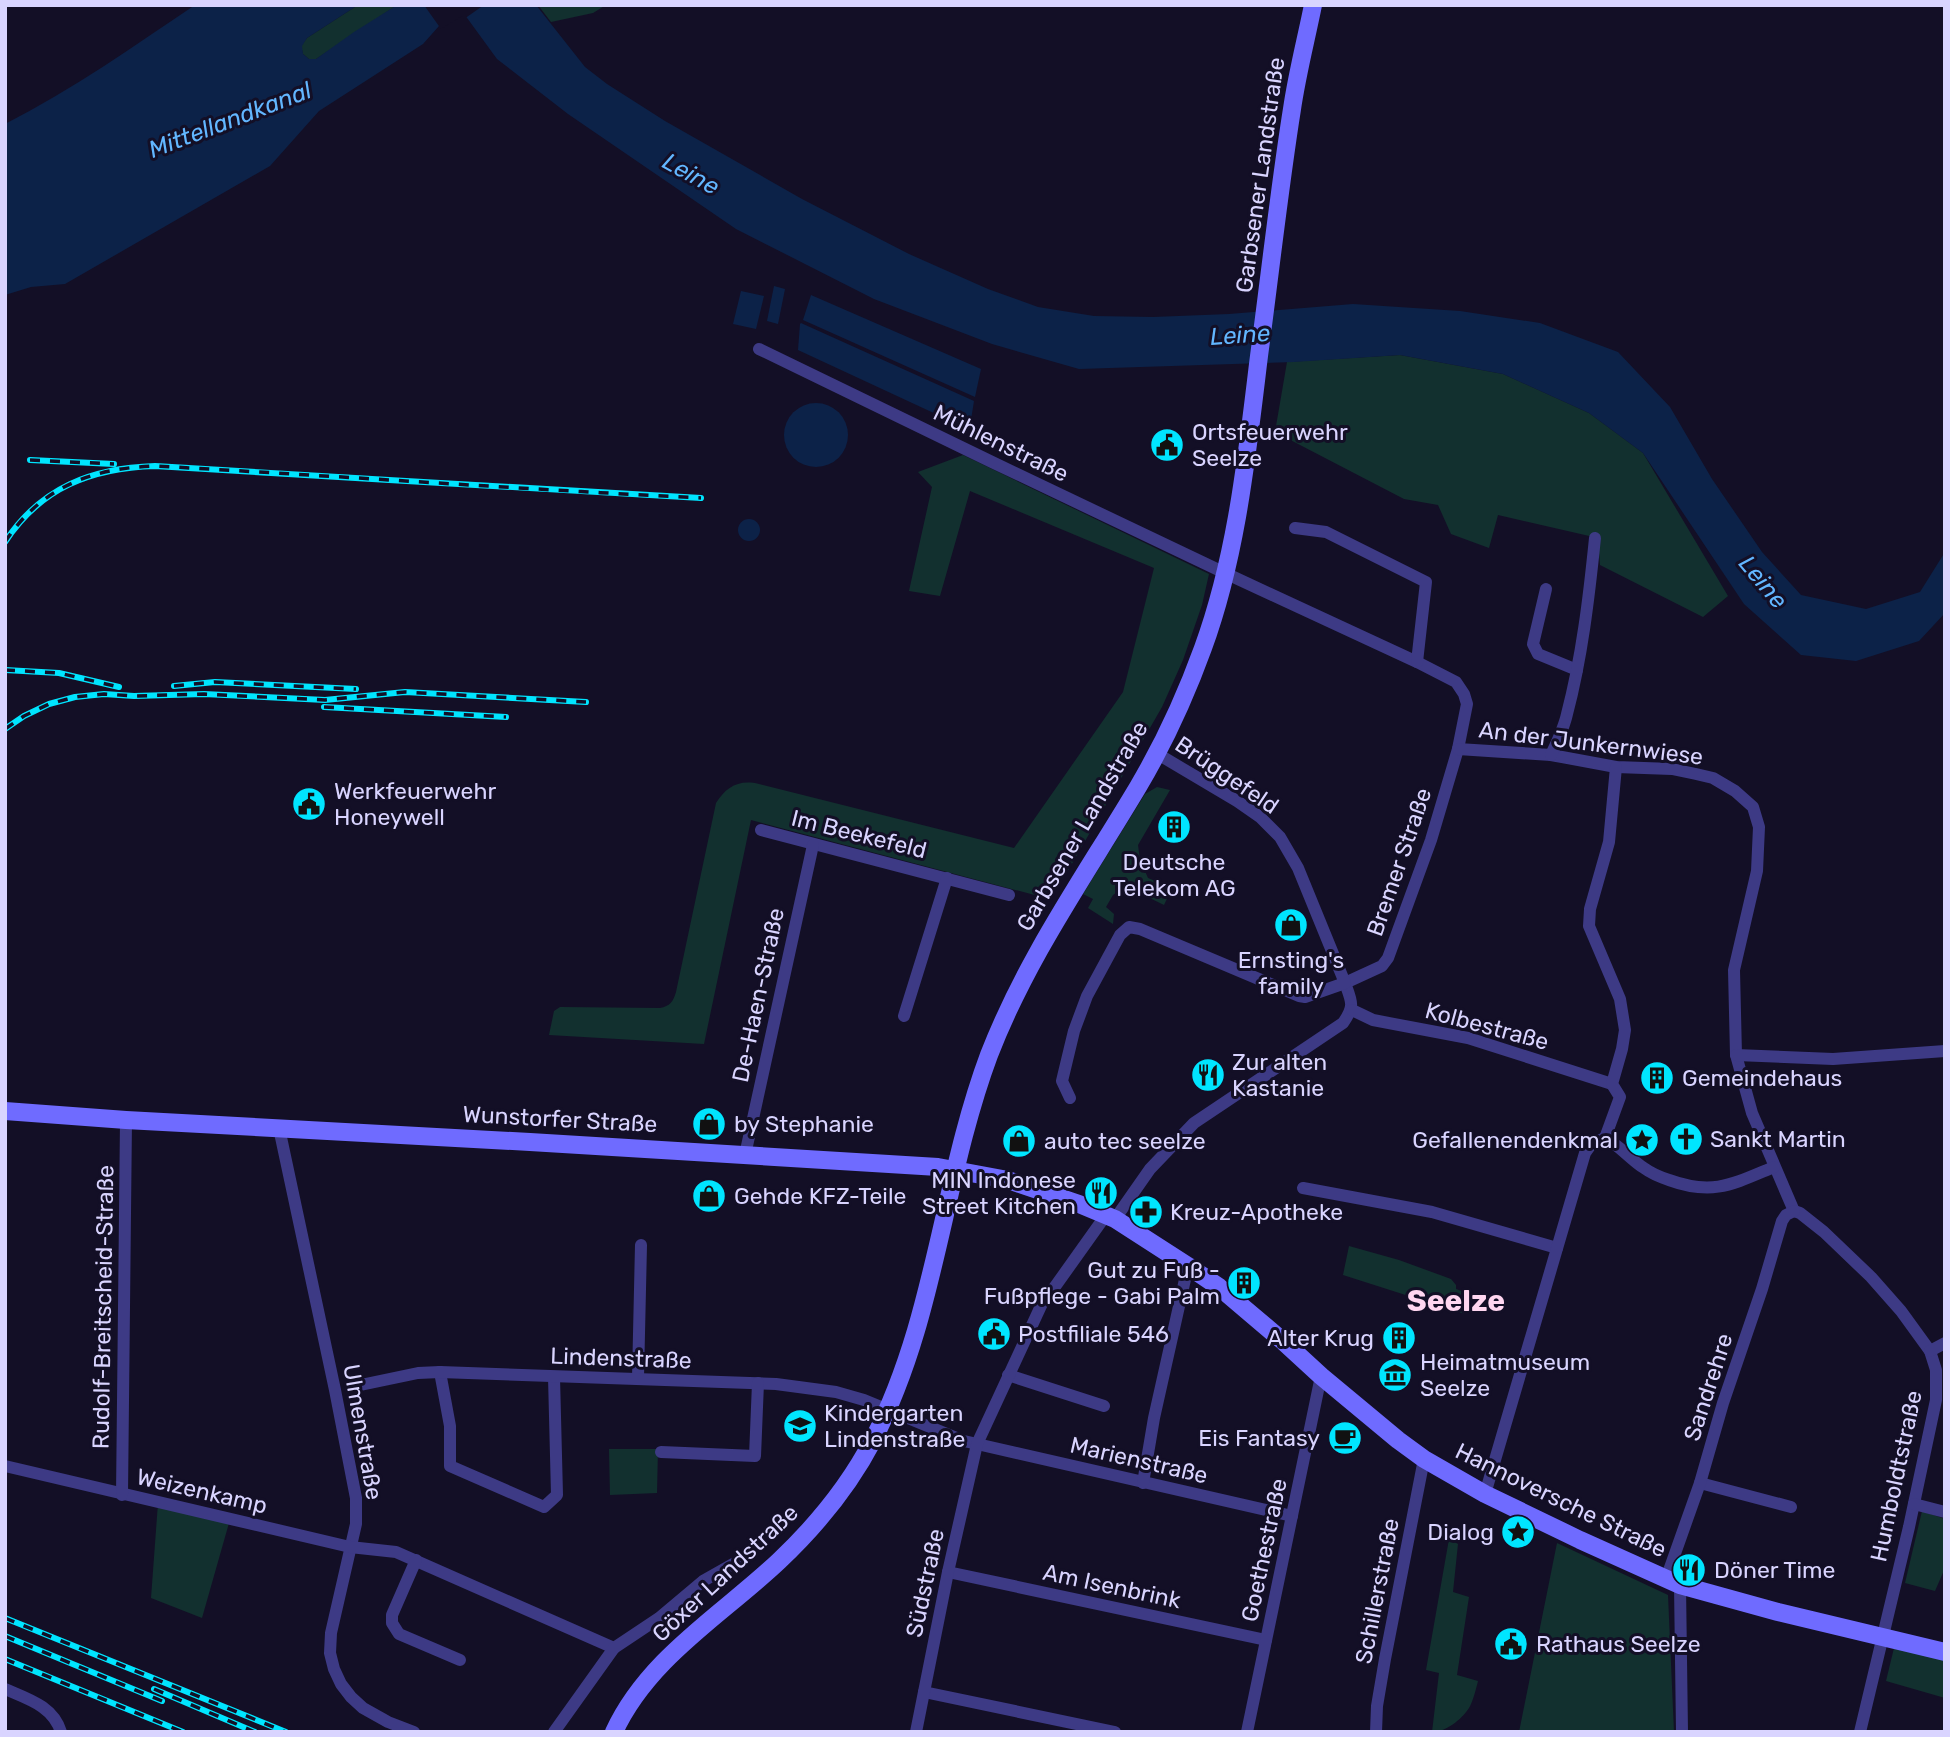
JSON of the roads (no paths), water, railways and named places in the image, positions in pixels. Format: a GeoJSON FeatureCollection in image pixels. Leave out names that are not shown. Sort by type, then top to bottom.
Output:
{"type":"FeatureCollection","features":[{"type":"Feature","properties":{"kind":"street","name":"Garbsener Landstraße"},"geometry":{"type":"LineString","coordinates":[[957,1169],[989,1055],[1031,962],[1139,786],[1202,652],[1215,615],[1240,495],[1292,105],[1313,5]]}},
{"type":"Feature","properties":{"kind":"street","name":"Mühlenstraße"},"geometry":{"type":"LineString","coordinates":[[759,348],[1225,573]]}},
{"type":"Feature","properties":{"kind":"street"},"geometry":{"type":"LineString","coordinates":[[1295,528],[1326,532],[1426,582],[1417,662]]}},
{"type":"Feature","properties":{"kind":"street"},"geometry":{"type":"LineString","coordinates":[[1551,755],[1567,717],[1577,670],[1588,608],[1595,538]]}},
{"type":"Feature","properties":{"kind":"street","name":"Bremer Straße"},"geometry":{"type":"LineString","coordinates":[[1070,1098],[1062,1081],[1074,1031],[1087,996],[1120,934],[1129,927],[1140,929],[1299,996],[1312,995],[1382,966],[1388,958],[1431,840],[1458,749],[1467,711],[1464,694],[1456,682],[1225,573]]}},
{"type":"Feature","properties":{"kind":"street"},"geometry":{"type":"LineString","coordinates":[[1546,589],[1533,644],[1538,654],[1577,670]]}},
{"type":"Feature","properties":{"kind":"street","name":"An der Junkernwiese"},"geometry":{"type":"LineString","coordinates":[[1458,749],[1551,755],[1616,767],[1672,769],[1713,778],[1735,791],[1753,807],[1759,827],[1757,871],[1734,970],[1736,1055],[1752,1113],[1794,1211]]}},
{"type":"Feature","properties":{"kind":"street","name":"Brüggefeld"},"geometry":{"type":"LineString","coordinates":[[1156,753],[1237,801],[1260,817],[1280,837],[1298,868],[1345,983]]}},
{"type":"Feature","properties":{"kind":"street"},"geometry":{"type":"LineString","coordinates":[[1605,1138],[1620,1097],[1612,1084],[1625,1030],[1620,999],[1589,926],[1590,909],[1609,842],[1616,767]]}},
{"type":"Feature","properties":{"kind":"street","name":"Im Beekefeld"},"geometry":{"type":"LineString","coordinates":[[761,830],[1009,895]]}},
{"type":"Feature","properties":{"kind":"street","name":"De-Haen-Straße"},"geometry":{"type":"LineString","coordinates":[[745,1155],[813,845]]}},
{"type":"Feature","properties":{"kind":"street","name":"Im Beekefeld"},"geometry":{"type":"LineString","coordinates":[[904,1016],[947,878]]}},
{"type":"Feature","properties":{"kind":"street"},"geometry":{"type":"LineString","coordinates":[[1110,1217],[1150,1169],[1194,1123],[1343,1023],[1352,1010],[1345,983]]}},
{"type":"Feature","properties":{"kind":"street","name":"Kolbestraße"},"geometry":{"type":"LineString","coordinates":[[1352,1010],[1373,1020],[1468,1038],[1612,1084]]}},
{"type":"Feature","properties":{"kind":"street"},"geometry":{"type":"LineString","coordinates":[[1736,1055],[1833,1059],[1945,1051]]}},
{"type":"Feature","properties":{"kind":"street","name":"Wunstorfer Straße"},"geometry":{"type":"LineString","coordinates":[[5,1111],[957,1169],[1008,1180],[1110,1217]]}},
{"type":"Feature","properties":{"kind":"street","name":"Rudolf-Breitscheid-Straße"},"geometry":{"type":"LineString","coordinates":[[122,1495],[126,1120]]}},
{"type":"Feature","properties":{"kind":"street","name":"Ulmenstraße"},"geometry":{"type":"LineString","coordinates":[[279,1128],[356,1498],[356,1524],[331,1633],[330,1653],[341,1684],[351,1697],[388,1722],[414,1732]]}},
{"type":"Feature","properties":{"kind":"street"},"geometry":{"type":"LineString","coordinates":[[1485,1494],[1585,1153],[1592,1143],[1605,1138],[1656,1175],[1684,1186],[1699,1188],[1731,1185],[1774,1167]]}},
{"type":"Feature","properties":{"kind":"street","name":"Göxer Landstraße"},"geometry":{"type":"LineString","coordinates":[[614,1732],[634,1698],[677,1648],[779,1561],[816,1523],[862,1461],[889,1410],[919,1325],[957,1169]]}},
{"type":"Feature","properties":{"kind":"street"},"geometry":{"type":"LineString","coordinates":[[1303,1188],[1432,1212],[1557,1248]]}},
{"type":"Feature","properties":{"kind":"street","name":"Humboldtstraße"},"geometry":{"type":"LineString","coordinates":[[1794,1211],[1824,1232],[1871,1277],[1901,1311],[1930,1351],[1936,1370],[1936,1400],[1860,1732]]}},
{"type":"Feature","properties":{"kind":"street","name":"Sandrehre"},"geometry":{"type":"LineString","coordinates":[[1673,1582],[1723,1403],[1782,1221],[1794,1211]]}},
{"type":"Feature","properties":{"kind":"street","name":"Hannoversche Straße"},"geometry":{"type":"LineString","coordinates":[[1110,1217],[1219,1287],[1375,1422],[1424,1459],[1485,1494],[1673,1582],[1945,1652]]}},
{"type":"Feature","properties":{"kind":"street","name":"Südstraße"},"geometry":{"type":"LineString","coordinates":[[916,1732],[977,1444],[1046,1295],[1110,1217]]}},
{"type":"Feature","properties":{"kind":"street"},"geometry":{"type":"LineString","coordinates":[[638,1378],[641,1245]]}},
{"type":"Feature","properties":{"kind":"street"},"geometry":{"type":"LineString","coordinates":[[1143,1483],[1154,1418],[1188,1266]]}},
{"type":"Feature","properties":{"kind":"street"},"geometry":{"type":"LineString","coordinates":[[1930,1351],[1945,1343]]}},
{"type":"Feature","properties":{"kind":"street","name":"Lindenstraße"},"geometry":{"type":"LineString","coordinates":[[351,1387],[418,1373],[758,1383],[811,1387],[836,1392],[889,1410]]}},
{"type":"Feature","properties":{"kind":"street"},"geometry":{"type":"LineString","coordinates":[[440,1373],[450,1426],[450,1466],[544,1507],[557,1496],[554,1377]]}},
{"type":"Feature","properties":{"kind":"street"},"geometry":{"type":"LineString","coordinates":[[1008,1375],[1104,1406]]}},
{"type":"Feature","properties":{"kind":"street","name":"Goethestraße"},"geometry":{"type":"LineString","coordinates":[[1247,1732],[1321,1376]]}},
{"type":"Feature","properties":{"kind":"street"},"geometry":{"type":"LineString","coordinates":[[661,1452],[755,1456],[758,1383]]}},
{"type":"Feature","properties":{"kind":"street","name":"Marienstraße"},"geometry":{"type":"LineString","coordinates":[[889,1410],[964,1441],[1292,1516]]}},
{"type":"Feature","properties":{"kind":"street","name":"Schillerstraße"},"geometry":{"type":"LineString","coordinates":[[1376,1732],[1379,1694],[1424,1459]]}},
{"type":"Feature","properties":{"kind":"street","name":"Weizenkamp"},"geometry":{"type":"LineString","coordinates":[[5,1466],[350,1547]]}},
{"type":"Feature","properties":{"kind":"street"},"geometry":{"type":"LineString","coordinates":[[1700,1483],[1791,1507]]}},
{"type":"Feature","properties":{"kind":"street"},"geometry":{"type":"LineString","coordinates":[[1914,1504],[1945,1512]]}},
{"type":"Feature","properties":{"kind":"street"},"geometry":{"type":"LineString","coordinates":[[350,1547],[397,1552],[614,1648]]}},
{"type":"Feature","properties":{"kind":"street"},"geometry":{"type":"LineString","coordinates":[[554,1732],[614,1648],[659,1618],[703,1581],[749,1555]]}},
{"type":"Feature","properties":{"kind":"street"},"geometry":{"type":"LineString","coordinates":[[416,1560],[392,1615],[394,1628],[399,1634],[460,1660]]}},
{"type":"Feature","properties":{"kind":"street","name":"Am Isenbrink"},"geometry":{"type":"LineString","coordinates":[[948,1572],[1266,1640]]}},
{"type":"Feature","properties":{"kind":"street"},"geometry":{"type":"LineString","coordinates":[[1673,1582],[1682,1732]]}},
{"type":"Feature","properties":{"kind":"street"},"geometry":{"type":"LineString","coordinates":[[5,1689],[47,1709],[58,1721],[61,1732]]}},
{"type":"Feature","properties":{"kind":"street"},"geometry":{"type":"LineString","coordinates":[[924,1692],[1115,1732]]}},
{"type":"Feature","properties":{"kind":"water"},"geometry":{"type":"Polygon","coordinates":[[[195,5],[358,5],[307,38],[302,46],[303,54],[309,59],[316,59],[397,5],[536,5],[585,67],[665,121],[802,199],[909,254],[988,289],[1038,307],[1094,316],[1153,317],[1353,304],[1460,311],[1540,323],[1618,352],[1670,407],[1712,479],[1762,552],[1801,595],[1866,609],[1920,592],[1945,552],[1945,613],[1919,641],[1856,661],[1801,655],[1744,604],[1643,453],[1589,413],[1503,374],[1400,355],[1294,362],[1079,369],[992,344],[874,299],[736,229],[568,114],[497,59],[462,11],[439,26],[423,44],[319,111],[270,166],[65,284],[31,287],[5,295],[5,124],[126,52],[195,5]]]}},
{"type":"Feature","properties":{"kind":"water"},"geometry":{"type":"Polygon","coordinates":[[[774,286],[785,289],[778,324],[767,321],[774,286]]]}},
{"type":"Feature","properties":{"kind":"water"},"geometry":{"type":"Polygon","coordinates":[[[741,291],[764,296],[756,329],[733,324],[741,291]]]}},
{"type":"Feature","properties":{"kind":"water"},"geometry":{"type":"Polygon","coordinates":[[[811,295],[981,369],[975,397],[803,320],[811,295]]]}},
{"type":"Feature","properties":{"kind":"water"},"geometry":{"type":"Polygon","coordinates":[[[801,323],[974,401],[970,426],[966,428],[798,350],[801,323]]]}},
{"type":"Feature","properties":{"kind":"water"},"geometry":{"type":"Polygon","coordinates":[[[816,403],[834,409],[842,417],[848,435],[842,453],[834,461],[816,467],[798,461],[790,453],[784,435],[790,417],[798,409],[816,403]]]}},
{"type":"Feature","properties":{"kind":"water"},"geometry":{"type":"Polygon","coordinates":[[[745,519],[753,519],[760,526],[760,534],[753,541],[745,541],[738,534],[738,526],[745,519]]]}},
{"type":"Feature","properties":{"kind":"railway"},"geometry":{"type":"LineString","coordinates":[[30,460],[114,464]]}},
{"type":"Feature","properties":{"kind":"railway"},"geometry":{"type":"LineString","coordinates":[[5,542],[35,507],[70,484],[110,471],[155,466],[701,498]]}},
{"type":"Feature","properties":{"kind":"railway"},"geometry":{"type":"LineString","coordinates":[[5,670],[59,673],[119,687]]}},
{"type":"Feature","properties":{"kind":"railway"},"geometry":{"type":"LineString","coordinates":[[174,686],[215,682],[356,689]]}},
{"type":"Feature","properties":{"kind":"railway"},"geometry":{"type":"LineString","coordinates":[[5,729],[49,704],[75,697],[104,694],[204,694],[325,700],[405,692],[586,702]]}},
{"type":"Feature","properties":{"kind":"railway"},"geometry":{"type":"LineString","coordinates":[[324,707],[506,717]]}},
{"type":"Feature","properties":{"kind":"railway"},"geometry":{"type":"LineString","coordinates":[[5,1618],[286,1732]]}},
{"type":"Feature","properties":{"kind":"railway"},"geometry":{"type":"LineString","coordinates":[[5,1636],[162,1701]]}},
{"type":"Feature","properties":{"kind":"railway"},"geometry":{"type":"LineString","coordinates":[[5,1659],[183,1732]]}},
{"type":"Feature","properties":{"kind":"railway"},"geometry":{"type":"LineString","coordinates":[[154,1689],[255,1732]]}},
{"type":"Feature","properties":{"kind":"place","name":"Ortsfeuerwehr Seelze"},"geometry":{"type":"Point","coordinates":[1167,445]}},
{"type":"Feature","properties":{"kind":"place","name":"Werkfeuerwehr Honeywell"},"geometry":{"type":"Point","coordinates":[309,804]}},
{"type":"Feature","properties":{"kind":"place","name":"Deutsche Telekom AG"},"geometry":{"type":"Point","coordinates":[1174,827]}},
{"type":"Feature","properties":{"kind":"place","name":"Ernsting's family"},"geometry":{"type":"Point","coordinates":[1291,925]}},
{"type":"Feature","properties":{"kind":"place","name":"Zur alten Kastanie"},"geometry":{"type":"Point","coordinates":[1208,1075]}},
{"type":"Feature","properties":{"kind":"place","name":"Gemeindehaus"},"geometry":{"type":"Point","coordinates":[1657,1078]}},
{"type":"Feature","properties":{"kind":"place","name":"by Stephanie"},"geometry":{"type":"Point","coordinates":[709,1124]}},
{"type":"Feature","properties":{"kind":"place","name":"Sankt Martin"},"geometry":{"type":"Point","coordinates":[1686,1139]}},
{"type":"Feature","properties":{"kind":"place","name":"Gefallenendenkmal"},"geometry":{"type":"Point","coordinates":[1642,1140]}},
{"type":"Feature","properties":{"kind":"place","name":"auto tec seelze"},"geometry":{"type":"Point","coordinates":[1019,1141]}},
{"type":"Feature","properties":{"kind":"place","name":"MIN Indonese Street Kitchen"},"geometry":{"type":"Point","coordinates":[1101,1193]}},
{"type":"Feature","properties":{"kind":"place","name":"Gehde KFZ-Teile"},"geometry":{"type":"Point","coordinates":[709,1196]}},
{"type":"Feature","properties":{"kind":"place","name":"Kreuz-Apotheke"},"geometry":{"type":"Point","coordinates":[1146,1212]}},
{"type":"Feature","properties":{"kind":"place","name":"Gut zu Fuß - Fußpflege - Gabi Palm"},"geometry":{"type":"Point","coordinates":[1244,1283]}},
{"type":"Feature","properties":{"kind":"place","name":"Postfiliale 546"},"geometry":{"type":"Point","coordinates":[994,1334]}},
{"type":"Feature","properties":{"kind":"place","name":"Alter Krug"},"geometry":{"type":"Point","coordinates":[1399,1338]}},
{"type":"Feature","properties":{"kind":"place","name":"Heimatmuseum Seelze"},"geometry":{"type":"Point","coordinates":[1395,1375]}},
{"type":"Feature","properties":{"kind":"place","name":"Kindergarten Lindenstraße"},"geometry":{"type":"Point","coordinates":[800,1426]}},
{"type":"Feature","properties":{"kind":"place","name":"Eis Fantasy"},"geometry":{"type":"Point","coordinates":[1345,1438]}},
{"type":"Feature","properties":{"kind":"place","name":"Dialog"},"geometry":{"type":"Point","coordinates":[1518,1532]}},
{"type":"Feature","properties":{"kind":"place","name":"Döner Time"},"geometry":{"type":"Point","coordinates":[1689,1570]}},
{"type":"Feature","properties":{"kind":"place","name":"Rathaus Seelze"},"geometry":{"type":"Point","coordinates":[1511,1644]}},
{"type":"Feature","properties":{"kind":"district","name":"Seelze"},"geometry":{"type":"Point","coordinates":[1456,1301]}},
{"type":"Feature","properties":{"kind":"water label","name":"Mittellandkanal"},"geometry":{"type":"Point","coordinates":[230,120]}},
{"type":"Feature","properties":{"kind":"water label","name":"Leine"},"geometry":{"type":"Point","coordinates":[691,174]}},
{"type":"Feature","properties":{"kind":"water label","name":"Leine"},"geometry":{"type":"Point","coordinates":[1240,335]}},
{"type":"Feature","properties":{"kind":"water label","name":"Leine"},"geometry":{"type":"Point","coordinates":[1763,582]}}]}
